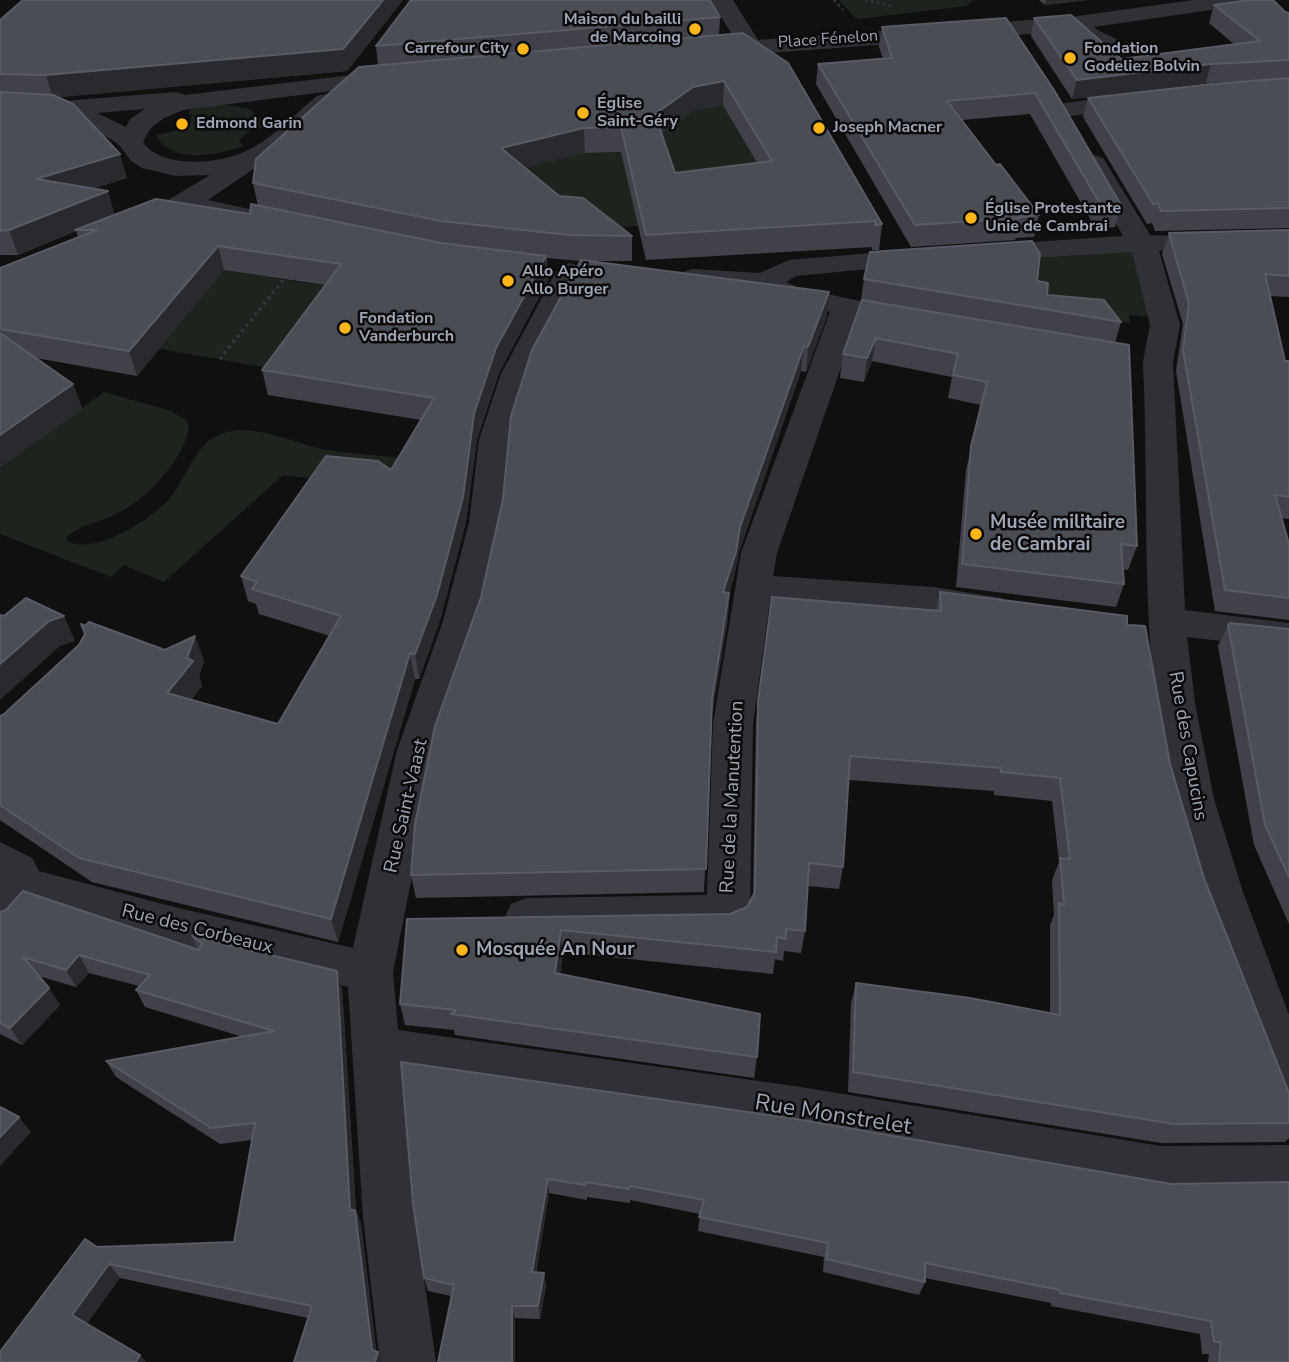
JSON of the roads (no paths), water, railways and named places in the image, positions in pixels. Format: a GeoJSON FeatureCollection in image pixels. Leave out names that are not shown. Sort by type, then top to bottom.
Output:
{"type":"FeatureCollection","features":[{"type":"Feature","properties":{"kind":"street","name":"Place Fénelon"},"geometry":{"type":"LineString","coordinates":[[722,0],[740,25],[770,51],[1018,18],[1043,26],[1238,0]]}},
{"type":"Feature","properties":{"kind":"street"},"geometry":{"type":"LineString","coordinates":[[1018,18],[1025,50]]}},
{"type":"Feature","properties":{"kind":"street"},"geometry":{"type":"LineString","coordinates":[[1076,23],[1095,40],[1115,47]]}},
{"type":"Feature","properties":{"kind":"street"},"geometry":{"type":"LineString","coordinates":[[682,52],[770,51]]}},
{"type":"Feature","properties":{"kind":"street"},"geometry":{"type":"LineString","coordinates":[[0,105],[64,108],[161,99],[192,100],[299,90],[364,71],[419,75]]}},
{"type":"Feature","properties":{"kind":"street"},"geometry":{"type":"LineString","coordinates":[[148,215],[186,203],[246,162],[364,71]]}},
{"type":"Feature","properties":{"kind":"street"},"geometry":{"type":"LineString","coordinates":[[229,97],[257,102],[277,112],[283,129],[278,138]]}},
{"type":"Feature","properties":{"kind":"street","name":"Rue des Capucins"},"geometry":{"type":"LineString","coordinates":[[1167,97],[1059,103],[1140,243],[1149,265],[1165,325],[1145,360],[1159,626],[1206,850],[1255,988],[1289,1073]]}},
{"type":"Feature","properties":{"kind":"street"},"geometry":{"type":"LineString","coordinates":[[131,141],[136,127],[153,113],[192,100]]}},
{"type":"Feature","properties":{"kind":"street"},"geometry":{"type":"LineString","coordinates":[[64,108],[131,141],[136,153],[152,163],[186,203],[275,222],[239,197],[235,184],[246,162]]}},
{"type":"Feature","properties":{"kind":"street"},"geometry":{"type":"LineString","coordinates":[[152,163],[170,167],[209,168],[246,162]]}},
{"type":"Feature","properties":{"kind":"street"},"geometry":{"type":"LineString","coordinates":[[765,282],[789,268],[894,247],[948,256],[1195,241]]}},
{"type":"Feature","properties":{"kind":"street","name":"Rue Saint-Vaast"},"geometry":{"type":"LineString","coordinates":[[408,1362],[389,1217],[370,972],[402,920],[417,750],[462,621],[486,523],[495,440],[516,374],[568,271]]}},
{"type":"Feature","properties":{"kind":"street"},"geometry":{"type":"LineString","coordinates":[[667,277],[765,282],[790,295],[846,309],[941,326]]}},
{"type":"Feature","properties":{"kind":"street","name":"Rue de la Manutention"},"geometry":{"type":"LineString","coordinates":[[492,918],[729,914],[733,724],[759,553],[846,309]]}},
{"type":"Feature","properties":{"kind":"street"},"geometry":{"type":"LineString","coordinates":[[754,587],[933,600],[1018,611]]}},
{"type":"Feature","properties":{"kind":"street"},"geometry":{"type":"LineString","coordinates":[[1159,626],[1289,636]]}},
{"type":"Feature","properties":{"kind":"street","name":"Rue des Corbeaux"},"geometry":{"type":"LineString","coordinates":[[8,886],[370,972]]}},
{"type":"Feature","properties":{"kind":"street","name":"Rue Monstrelet"},"geometry":{"type":"LineString","coordinates":[[377,1049],[794,1109],[1161,1171],[1289,1170]]}},
{"type":"Feature","properties":{"kind":"place","name":"Maison du bailli de Marcoing"},"geometry":{"type":"Point","coordinates":[695,29]}},
{"type":"Feature","properties":{"kind":"place","name":"Carrefour City"},"geometry":{"type":"Point","coordinates":[523,49]}},
{"type":"Feature","properties":{"kind":"place","name":"Fondation Godeliez Bolvin"},"geometry":{"type":"Point","coordinates":[1070,58]}},
{"type":"Feature","properties":{"kind":"place","name":"Église Saint-Géry"},"geometry":{"type":"Point","coordinates":[583,113]}},
{"type":"Feature","properties":{"kind":"place","name":"Edmond Garin"},"geometry":{"type":"Point","coordinates":[182,124]}},
{"type":"Feature","properties":{"kind":"place","name":"Joseph Macner"},"geometry":{"type":"Point","coordinates":[819,128]}},
{"type":"Feature","properties":{"kind":"place","name":"Église Protestante Unie de Cambrai"},"geometry":{"type":"Point","coordinates":[971,218]}},
{"type":"Feature","properties":{"kind":"place","name":"Allo Apéro Allo Burger"},"geometry":{"type":"Point","coordinates":[508,281]}},
{"type":"Feature","properties":{"kind":"place","name":"Fondation Vanderburch"},"geometry":{"type":"Point","coordinates":[345,328]}},
{"type":"Feature","properties":{"kind":"place","name":"Musée militaire de Cambrai"},"geometry":{"type":"Point","coordinates":[976,534]}},
{"type":"Feature","properties":{"kind":"place","name":"Mosquée An Nour"},"geometry":{"type":"Point","coordinates":[462,950]}}]}
